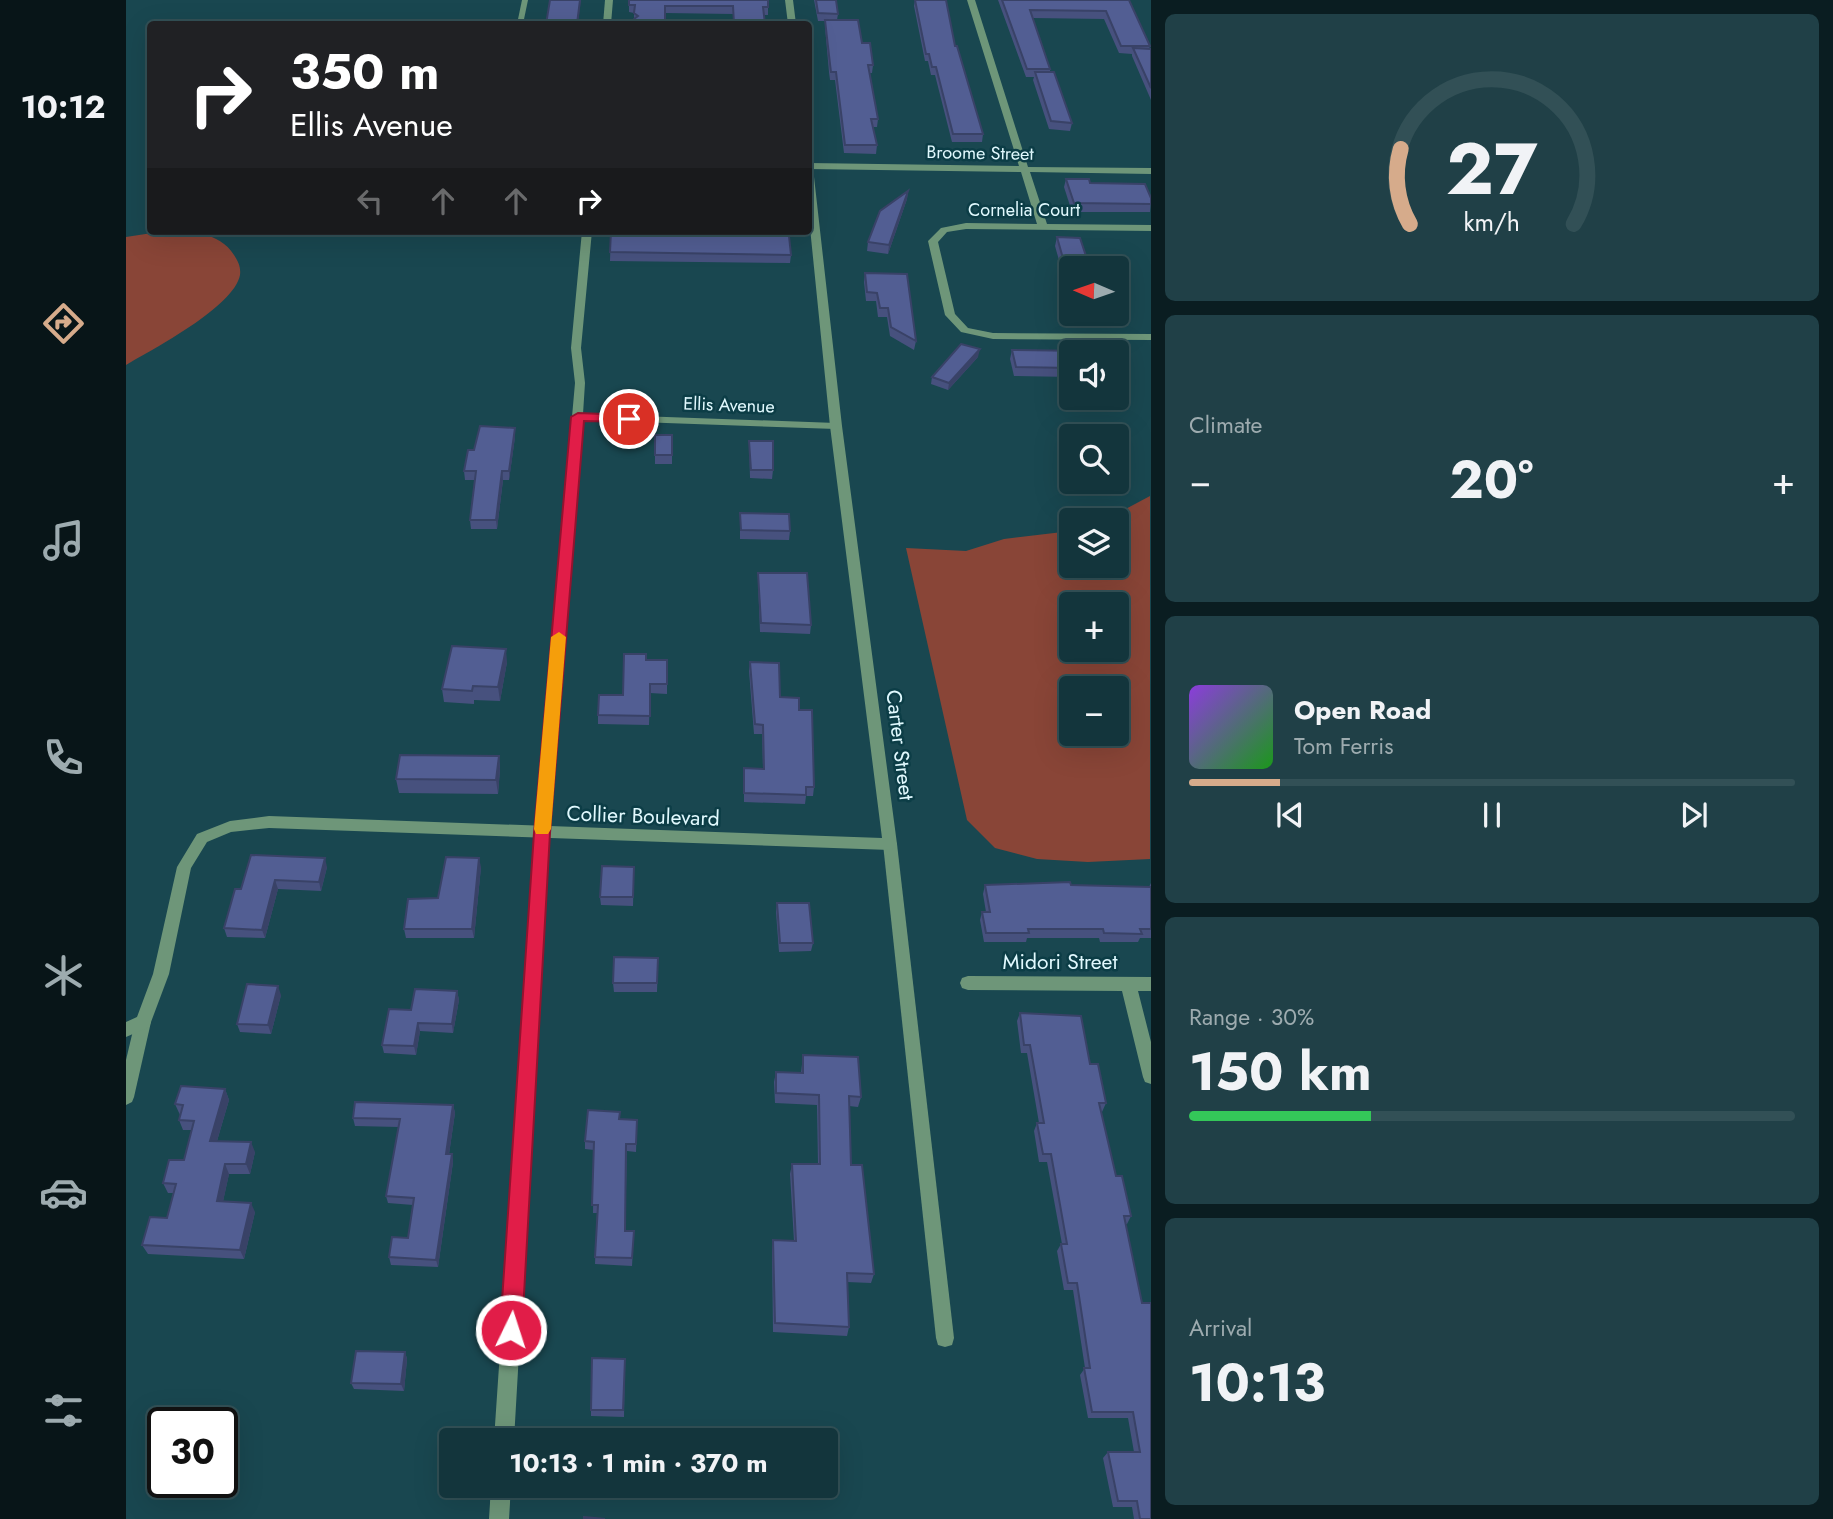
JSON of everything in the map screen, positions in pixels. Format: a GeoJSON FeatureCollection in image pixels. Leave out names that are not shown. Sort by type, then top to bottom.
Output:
{"type":"FeatureCollection","features":[{"type":"Feature","properties":{"kind":"street"},"geometry":{"type":"LineString","coordinates":[[607,21],[609,0]]}},
{"type":"Feature","properties":{"kind":"street"},"geometry":{"type":"LineString","coordinates":[[789,0],[792,21]]}},
{"type":"Feature","properties":{"kind":"street"},"geometry":{"type":"LineString","coordinates":[[971,0],[1043,227]]}},
{"type":"Feature","properties":{"kind":"street","name":"Broome Street"},"geometry":{"type":"LineString","coordinates":[[812,166],[1150,171]]}},
{"type":"Feature","properties":{"kind":"street","name":"Cornelia Court"},"geometry":{"type":"LineString","coordinates":[[1150,229],[966,226],[944,230],[933,241],[950,315],[965,330],[993,335],[1150,337]]}},
{"type":"Feature","properties":{"kind":"street","name":"Carter Street"},"geometry":{"type":"LineString","coordinates":[[812,228],[890,844],[945,1338]]}},
{"type":"Feature","properties":{"kind":"street"},"geometry":{"type":"LineString","coordinates":[[505,1428],[542,833],[578,417],[580,383],[576,348],[587,235]]}},
{"type":"Feature","properties":{"kind":"street","name":"Ellis Avenue"},"geometry":{"type":"LineString","coordinates":[[578,417],[836,426]]}},
{"type":"Feature","properties":{"kind":"street","name":"Collier Boulevard"},"geometry":{"type":"LineString","coordinates":[[126,1097],[143,1022],[161,974],[184,867],[201,838],[230,827],[269,822],[890,844]]}},
{"type":"Feature","properties":{"kind":"street","name":"Midori Street"},"geometry":{"type":"LineString","coordinates":[[968,982],[1150,984]]}},
{"type":"Feature","properties":{"kind":"street"},"geometry":{"type":"LineString","coordinates":[[1128,984],[1150,1077]]}},
{"type":"Feature","properties":{"kind":"street"},"geometry":{"type":"LineString","coordinates":[[126,1030],[143,1022]]}},
{"type":"Feature","properties":{"kind":"street"},"geometry":{"type":"LineString","coordinates":[[499,1519],[500,1498]]}},
{"type":"Feature","properties":{"kind":"lane"},"geometry":{"type":"LineString","coordinates":[[521,21],[525,0]]}},
{"type":"Feature","properties":{"kind":"shaded area"},"geometry":{"type":"Polygon","coordinates":[[[147,234],[212,237],[228,247],[240,267],[240,275],[234,287],[208,313],[126,365],[126,237],[147,234]]]}},
{"type":"Feature","properties":{"kind":"shaded area"},"geometry":{"type":"Polygon","coordinates":[[[1150,496],[1150,859],[1088,862],[1037,859],[995,848],[967,820],[906,548],[966,551],[1004,539],[1059,532],[1059,578],[1129,578],[1128,508],[1150,496]]]}},
{"type":"Feature","properties":{"kind":"building"},"geometry":{"type":"Polygon","coordinates":[[[550,0],[580,0],[577,21],[546,21],[550,0]]]}},
{"type":"Feature","properties":{"kind":"building"},"geometry":{"type":"Polygon","coordinates":[[[629,0],[768,0],[768,7],[763,7],[765,21],[734,21],[733,6],[665,6],[665,21],[634,21],[638,16],[634,13],[635,5],[629,5],[629,0]]]}},
{"type":"Feature","properties":{"kind":"building"},"geometry":{"type":"Polygon","coordinates":[[[816,0],[836,0],[838,14],[818,13],[816,0]]]}},
{"type":"Feature","properties":{"kind":"building"},"geometry":{"type":"Polygon","coordinates":[[[915,0],[946,0],[955,46],[983,134],[953,134],[936,67],[932,67],[929,54],[926,54],[915,0]]]}},
{"type":"Feature","properties":{"kind":"building"},"geometry":{"type":"Polygon","coordinates":[[[1002,0],[1129,0],[1150,46],[1121,46],[1106,11],[1030,10],[1050,69],[1027,69],[1002,0]]]}},
{"type":"Feature","properties":{"kind":"building"},"geometry":{"type":"Polygon","coordinates":[[[825,20],[858,20],[862,43],[870,43],[873,65],[868,65],[878,119],[871,119],[877,145],[845,145],[836,72],[831,72],[825,20]]]}},
{"type":"Feature","properties":{"kind":"building"},"geometry":{"type":"Polygon","coordinates":[[[1133,48],[1151,49],[1151,88],[1133,48]]]}},
{"type":"Feature","properties":{"kind":"building"},"geometry":{"type":"Polygon","coordinates":[[[1035,72],[1054,72],[1072,123],[1051,121],[1035,72]]]}},
{"type":"Feature","properties":{"kind":"building"},"geometry":{"type":"Polygon","coordinates":[[[1066,179],[1089,179],[1090,183],[1145,184],[1151,204],[1074,203],[1066,179]]]}},
{"type":"Feature","properties":{"kind":"building"},"geometry":{"type":"Polygon","coordinates":[[[908,191],[889,245],[868,242],[880,211],[908,191]]]}},
{"type":"Feature","properties":{"kind":"building"},"geometry":{"type":"Polygon","coordinates":[[[611,235],[757,235],[789,236],[791,255],[610,252],[611,235]]]}},
{"type":"Feature","properties":{"kind":"building"},"geometry":{"type":"Polygon","coordinates":[[[1057,237],[1080,238],[1086,256],[1062,256],[1057,237]]]}},
{"type":"Feature","properties":{"kind":"building"},"geometry":{"type":"Polygon","coordinates":[[[865,273],[907,274],[916,341],[891,327],[888,308],[880,308],[877,293],[867,292],[865,273]]]}},
{"type":"Feature","properties":{"kind":"building"},"geometry":{"type":"Polygon","coordinates":[[[961,344],[980,349],[949,383],[932,377],[961,344]]]}},
{"type":"Feature","properties":{"kind":"building"},"geometry":{"type":"Polygon","coordinates":[[[1012,350],[1059,351],[1059,368],[1016,367],[1012,350]]]}},
{"type":"Feature","properties":{"kind":"building"},"geometry":{"type":"Polygon","coordinates":[[[480,426],[515,428],[509,471],[502,471],[496,520],[470,520],[476,471],[464,471],[468,450],[474,450],[480,426]]]}},
{"type":"Feature","properties":{"kind":"building"},"geometry":{"type":"Polygon","coordinates":[[[655,435],[672,435],[672,455],[655,455],[655,435]]]}},
{"type":"Feature","properties":{"kind":"building"},"geometry":{"type":"Polygon","coordinates":[[[749,441],[773,441],[773,470],[751,470],[749,441]]]}},
{"type":"Feature","properties":{"kind":"building"},"geometry":{"type":"Polygon","coordinates":[[[740,513],[789,514],[790,531],[741,530],[740,513]]]}},
{"type":"Feature","properties":{"kind":"building"},"geometry":{"type":"Polygon","coordinates":[[[758,573],[807,573],[811,625],[761,623],[758,573]]]}},
{"type":"Feature","properties":{"kind":"building"},"geometry":{"type":"Polygon","coordinates":[[[452,646],[506,649],[498,687],[473,686],[472,691],[442,689],[452,646]]]}},
{"type":"Feature","properties":{"kind":"building"},"geometry":{"type":"Polygon","coordinates":[[[624,654],[646,654],[646,660],[667,660],[667,684],[650,684],[650,716],[598,715],[599,695],[623,695],[624,654]]]}},
{"type":"Feature","properties":{"kind":"building"},"geometry":{"type":"Polygon","coordinates":[[[750,662],[779,663],[780,697],[799,698],[799,710],[812,710],[814,787],[806,787],[806,795],[744,793],[744,768],[764,769],[763,725],[755,724],[750,662]]]}},
{"type":"Feature","properties":{"kind":"building"},"geometry":{"type":"Polygon","coordinates":[[[400,755],[499,756],[496,780],[396,779],[400,755]]]}},
{"type":"Feature","properties":{"kind":"building"},"geometry":{"type":"Polygon","coordinates":[[[251,855],[325,858],[319,882],[275,880],[262,930],[224,928],[235,889],[241,889],[251,855]]]}},
{"type":"Feature","properties":{"kind":"building"},"geometry":{"type":"Polygon","coordinates":[[[446,857],[479,858],[472,929],[404,929],[408,899],[438,898],[446,857]]]}},
{"type":"Feature","properties":{"kind":"building"},"geometry":{"type":"Polygon","coordinates":[[[602,866],[634,867],[633,897],[600,897],[602,866]]]}},
{"type":"Feature","properties":{"kind":"building"},"geometry":{"type":"Polygon","coordinates":[[[1070,882],[1071,885],[1151,887],[1151,929],[1140,929],[1142,934],[1104,933],[1103,929],[1028,929],[1029,933],[986,933],[982,912],[990,912],[985,885],[1070,882]]]}},
{"type":"Feature","properties":{"kind":"building"},"geometry":{"type":"Polygon","coordinates":[[[777,903],[809,903],[813,943],[780,943],[777,903]]]}},
{"type":"Feature","properties":{"kind":"building"},"geometry":{"type":"Polygon","coordinates":[[[614,957],[658,958],[657,983],[613,983],[614,957]]]}},
{"type":"Feature","properties":{"kind":"building"},"geometry":{"type":"Polygon","coordinates":[[[247,984],[278,986],[268,1025],[237,1024],[247,984]]]}},
{"type":"Feature","properties":{"kind":"building"},"geometry":{"type":"Polygon","coordinates":[[[415,989],[457,991],[452,1024],[418,1023],[414,1046],[382,1045],[389,1009],[411,1010],[415,989]]]}},
{"type":"Feature","properties":{"kind":"building"},"geometry":{"type":"Polygon","coordinates":[[[1020,1013],[1081,1016],[1090,1064],[1098,1064],[1106,1103],[1099,1103],[1116,1176],[1122,1176],[1131,1216],[1124,1216],[1142,1303],[1151,1303],[1151,1519],[1140,1519],[1137,1501],[1118,1501],[1108,1452],[1140,1452],[1133,1412],[1092,1412],[1084,1368],[1090,1368],[1077,1283],[1068,1283],[1061,1244],[1067,1244],[1051,1154],[1043,1154],[1037,1123],[1044,1123],[1030,1045],[1024,1045],[1020,1013]]]}},
{"type":"Feature","properties":{"kind":"building"},"geometry":{"type":"Polygon","coordinates":[[[803,1055],[858,1057],[861,1097],[849,1096],[851,1165],[862,1165],[874,1274],[847,1273],[849,1327],[775,1323],[773,1240],[796,1241],[792,1164],[820,1164],[819,1095],[776,1093],[776,1072],[803,1073],[803,1055]]]}},
{"type":"Feature","properties":{"kind":"building"},"geometry":{"type":"Polygon","coordinates":[[[181,1086],[225,1089],[210,1141],[251,1142],[246,1164],[225,1164],[217,1201],[251,1203],[240,1250],[142,1245],[150,1217],[167,1218],[176,1184],[163,1183],[169,1160],[184,1160],[194,1121],[179,1120],[183,1105],[175,1104],[181,1086]]]}},
{"type":"Feature","properties":{"kind":"building"},"geometry":{"type":"Polygon","coordinates":[[[355,1102],[453,1105],[446,1154],[452,1154],[436,1260],[389,1257],[392,1237],[408,1238],[414,1198],[386,1196],[400,1119],[353,1118],[355,1102]]]}},
{"type":"Feature","properties":{"kind":"building"},"geometry":{"type":"Polygon","coordinates":[[[588,1110],[620,1112],[619,1119],[637,1120],[636,1144],[626,1144],[625,1231],[634,1231],[632,1258],[595,1257],[598,1205],[592,1205],[594,1142],[585,1141],[588,1110]]]}},
{"type":"Feature","properties":{"kind":"building"},"geometry":{"type":"Polygon","coordinates":[[[356,1351],[405,1352],[401,1384],[351,1383],[356,1351]]]}},
{"type":"Feature","properties":{"kind":"building"},"geometry":{"type":"Polygon","coordinates":[[[592,1358],[625,1359],[623,1410],[591,1410],[592,1358]]]}},
{"type":"Feature","properties":{"kind":"slow traffic"},"geometry":{"type":"LineString","coordinates":[[542,829],[559,637]]}},
{"type":"Feature","properties":{"kind":"route"},"geometry":{"type":"LineString","coordinates":[[511,1330],[542,833],[578,417],[629,419]]}}]}
